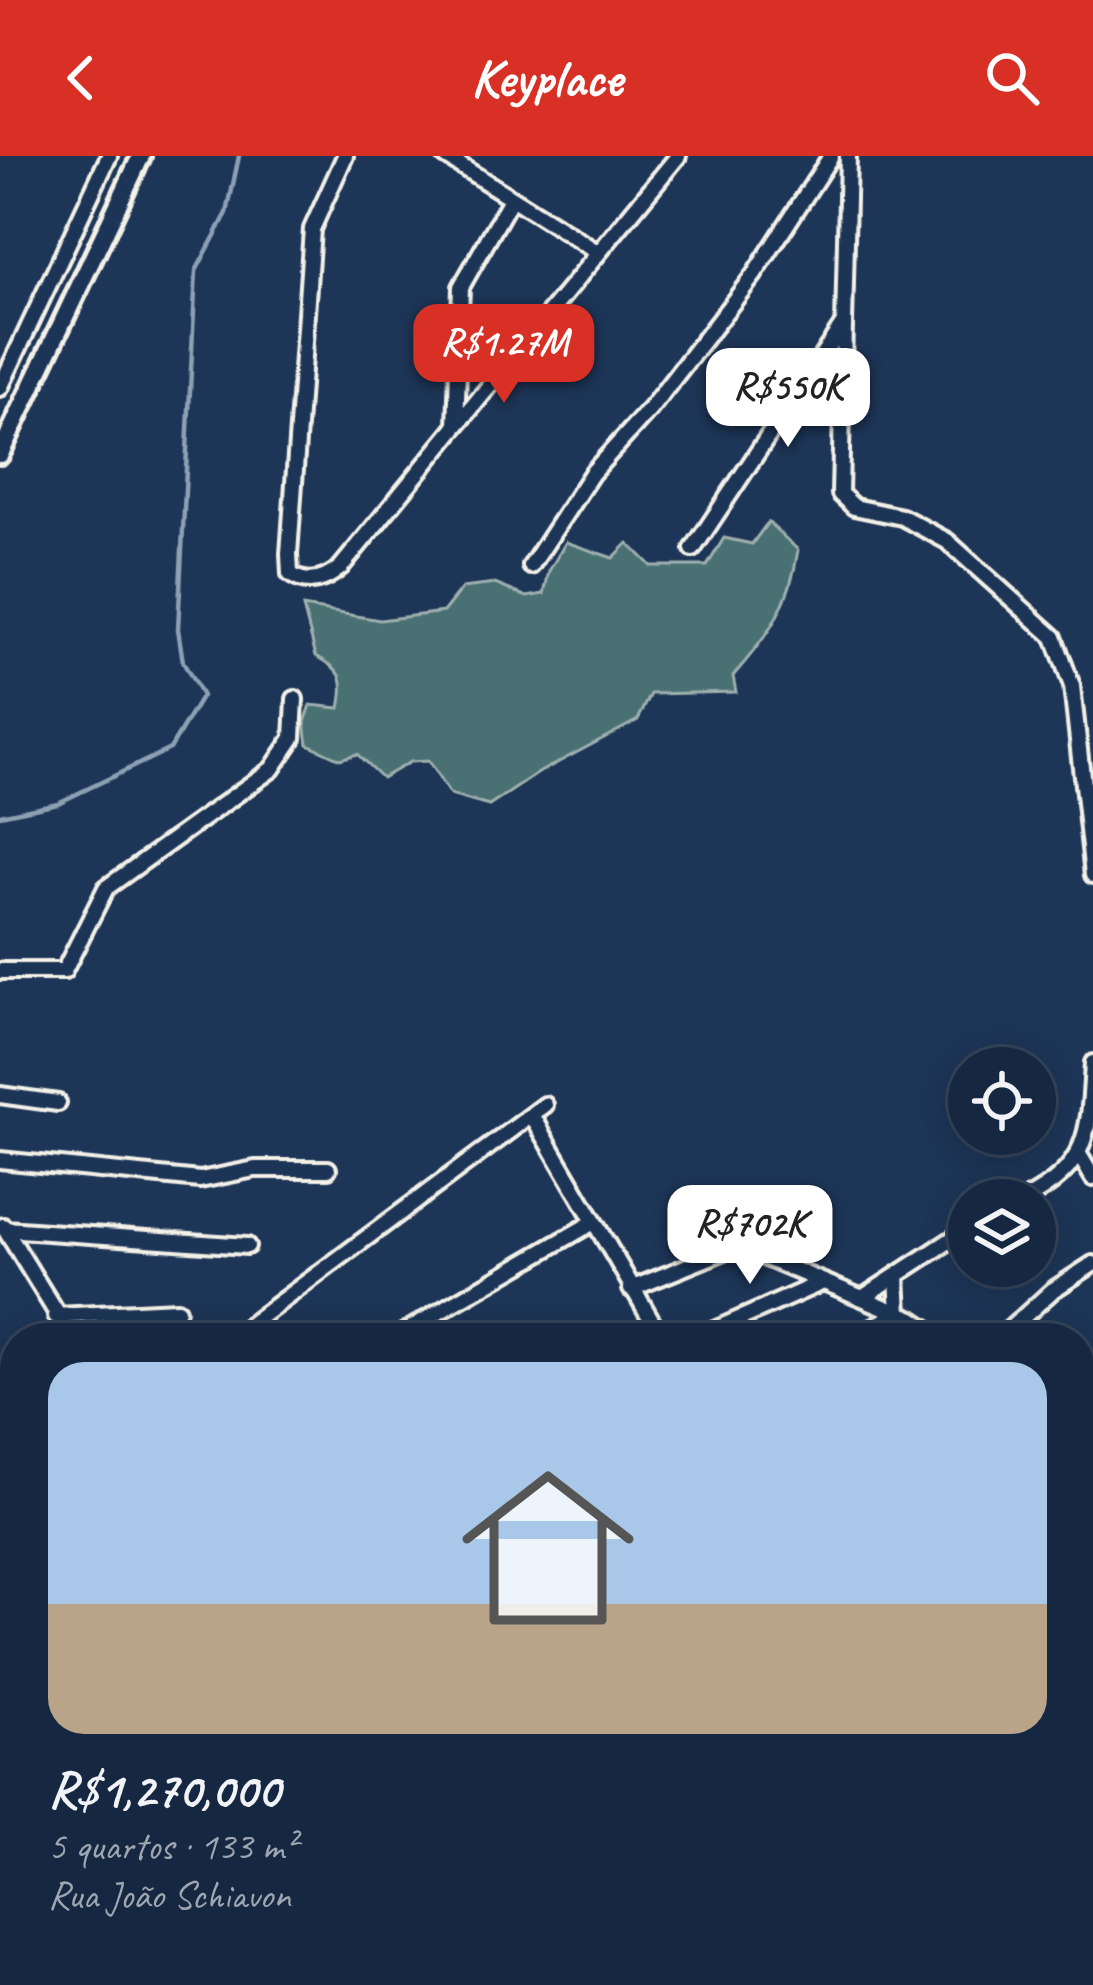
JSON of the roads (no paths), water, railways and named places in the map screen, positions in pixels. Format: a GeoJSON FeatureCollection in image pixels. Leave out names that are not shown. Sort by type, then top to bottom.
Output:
{"type":"FeatureCollection","features":[{"type":"Feature","properties":{"kind":"street"},"geometry":{"type":"LineString","coordinates":[[0,388],[109,156]]}},
{"type":"Feature","properties":{"kind":"street"},"geometry":{"type":"LineString","coordinates":[[0,454],[141,156]]}},
{"type":"Feature","properties":{"kind":"street"},"geometry":{"type":"LineString","coordinates":[[346,156],[312,230],[289,554],[290,574],[297,579],[326,579],[341,568],[678,156]]}},
{"type":"Feature","properties":{"kind":"street"},"geometry":{"type":"LineString","coordinates":[[445,156],[597,252]]}},
{"type":"Feature","properties":{"kind":"street"},"geometry":{"type":"LineString","coordinates":[[531,566],[592,472],[650,409],[754,275],[831,156]]}},
{"type":"Feature","properties":{"kind":"street"},"geometry":{"type":"LineString","coordinates":[[848,156],[840,494],[845,502],[925,526],[1054,637],[1072,686],[1093,875]]}},
{"type":"Feature","properties":{"kind":"street"},"geometry":{"type":"LineString","coordinates":[[456,427],[461,287],[511,199]]}},
{"type":"Feature","properties":{"kind":"street"},"geometry":{"type":"LineString","coordinates":[[692,549],[843,324]]}},
{"type":"Feature","properties":{"kind":"street"},"geometry":{"type":"LineString","coordinates":[[0,971],[64,970],[106,888],[272,769],[293,738],[296,699]]}},
{"type":"Feature","properties":{"kind":"street"},"geometry":{"type":"LineString","coordinates":[[1051,1179],[1080,1156],[1090,1121],[1093,1063]]}},
{"type":"Feature","properties":{"kind":"street"},"geometry":{"type":"LineString","coordinates":[[0,1095],[58,1103]]}},
{"type":"Feature","properties":{"kind":"street"},"geometry":{"type":"LineString","coordinates":[[252,1323],[545,1105]]}},
{"type":"Feature","properties":{"kind":"street"},"geometry":{"type":"LineString","coordinates":[[532,1115],[653,1323]]}},
{"type":"Feature","properties":{"kind":"street"},"geometry":{"type":"LineString","coordinates":[[1080,1156],[1093,1178]]}},
{"type":"Feature","properties":{"kind":"street"},"geometry":{"type":"LineString","coordinates":[[0,1160],[200,1180],[255,1169],[328,1169]]}},
{"type":"Feature","properties":{"kind":"street"},"geometry":{"type":"LineString","coordinates":[[423,1323],[592,1222]]}},
{"type":"Feature","properties":{"kind":"street"},"geometry":{"type":"LineString","coordinates":[[2,1225],[248,1246]]}},
{"type":"Feature","properties":{"kind":"street"},"geometry":{"type":"LineString","coordinates":[[2,1225],[61,1323]]}},
{"type":"Feature","properties":{"kind":"street"},"geometry":{"type":"LineString","coordinates":[[862,1298],[948,1242]]}},
{"type":"Feature","properties":{"kind":"street"},"geometry":{"type":"LineString","coordinates":[[631,1289],[737,1246],[916,1323]]}},
{"type":"Feature","properties":{"kind":"street"},"geometry":{"type":"LineString","coordinates":[[1017,1323],[1053,1290],[1093,1264]]}},
{"type":"Feature","properties":{"kind":"street"},"geometry":{"type":"LineString","coordinates":[[897,1276],[899,1313]]}},
{"type":"Feature","properties":{"kind":"street"},"geometry":{"type":"LineString","coordinates":[[730,1323],[823,1282]]}},
{"type":"Feature","properties":{"kind":"street"},"geometry":{"type":"LineString","coordinates":[[56,1316],[177,1310]]}},
{"type":"Feature","properties":{"kind":"street"},"geometry":{"type":"LineString","coordinates":[[880,1323],[899,1313]]}},
{"type":"Feature","properties":{"kind":"waterway"},"geometry":{"type":"LineString","coordinates":[[0,815],[58,803],[170,749],[202,696],[183,662],[178,629],[196,271],[227,213],[239,156]]}}]}
